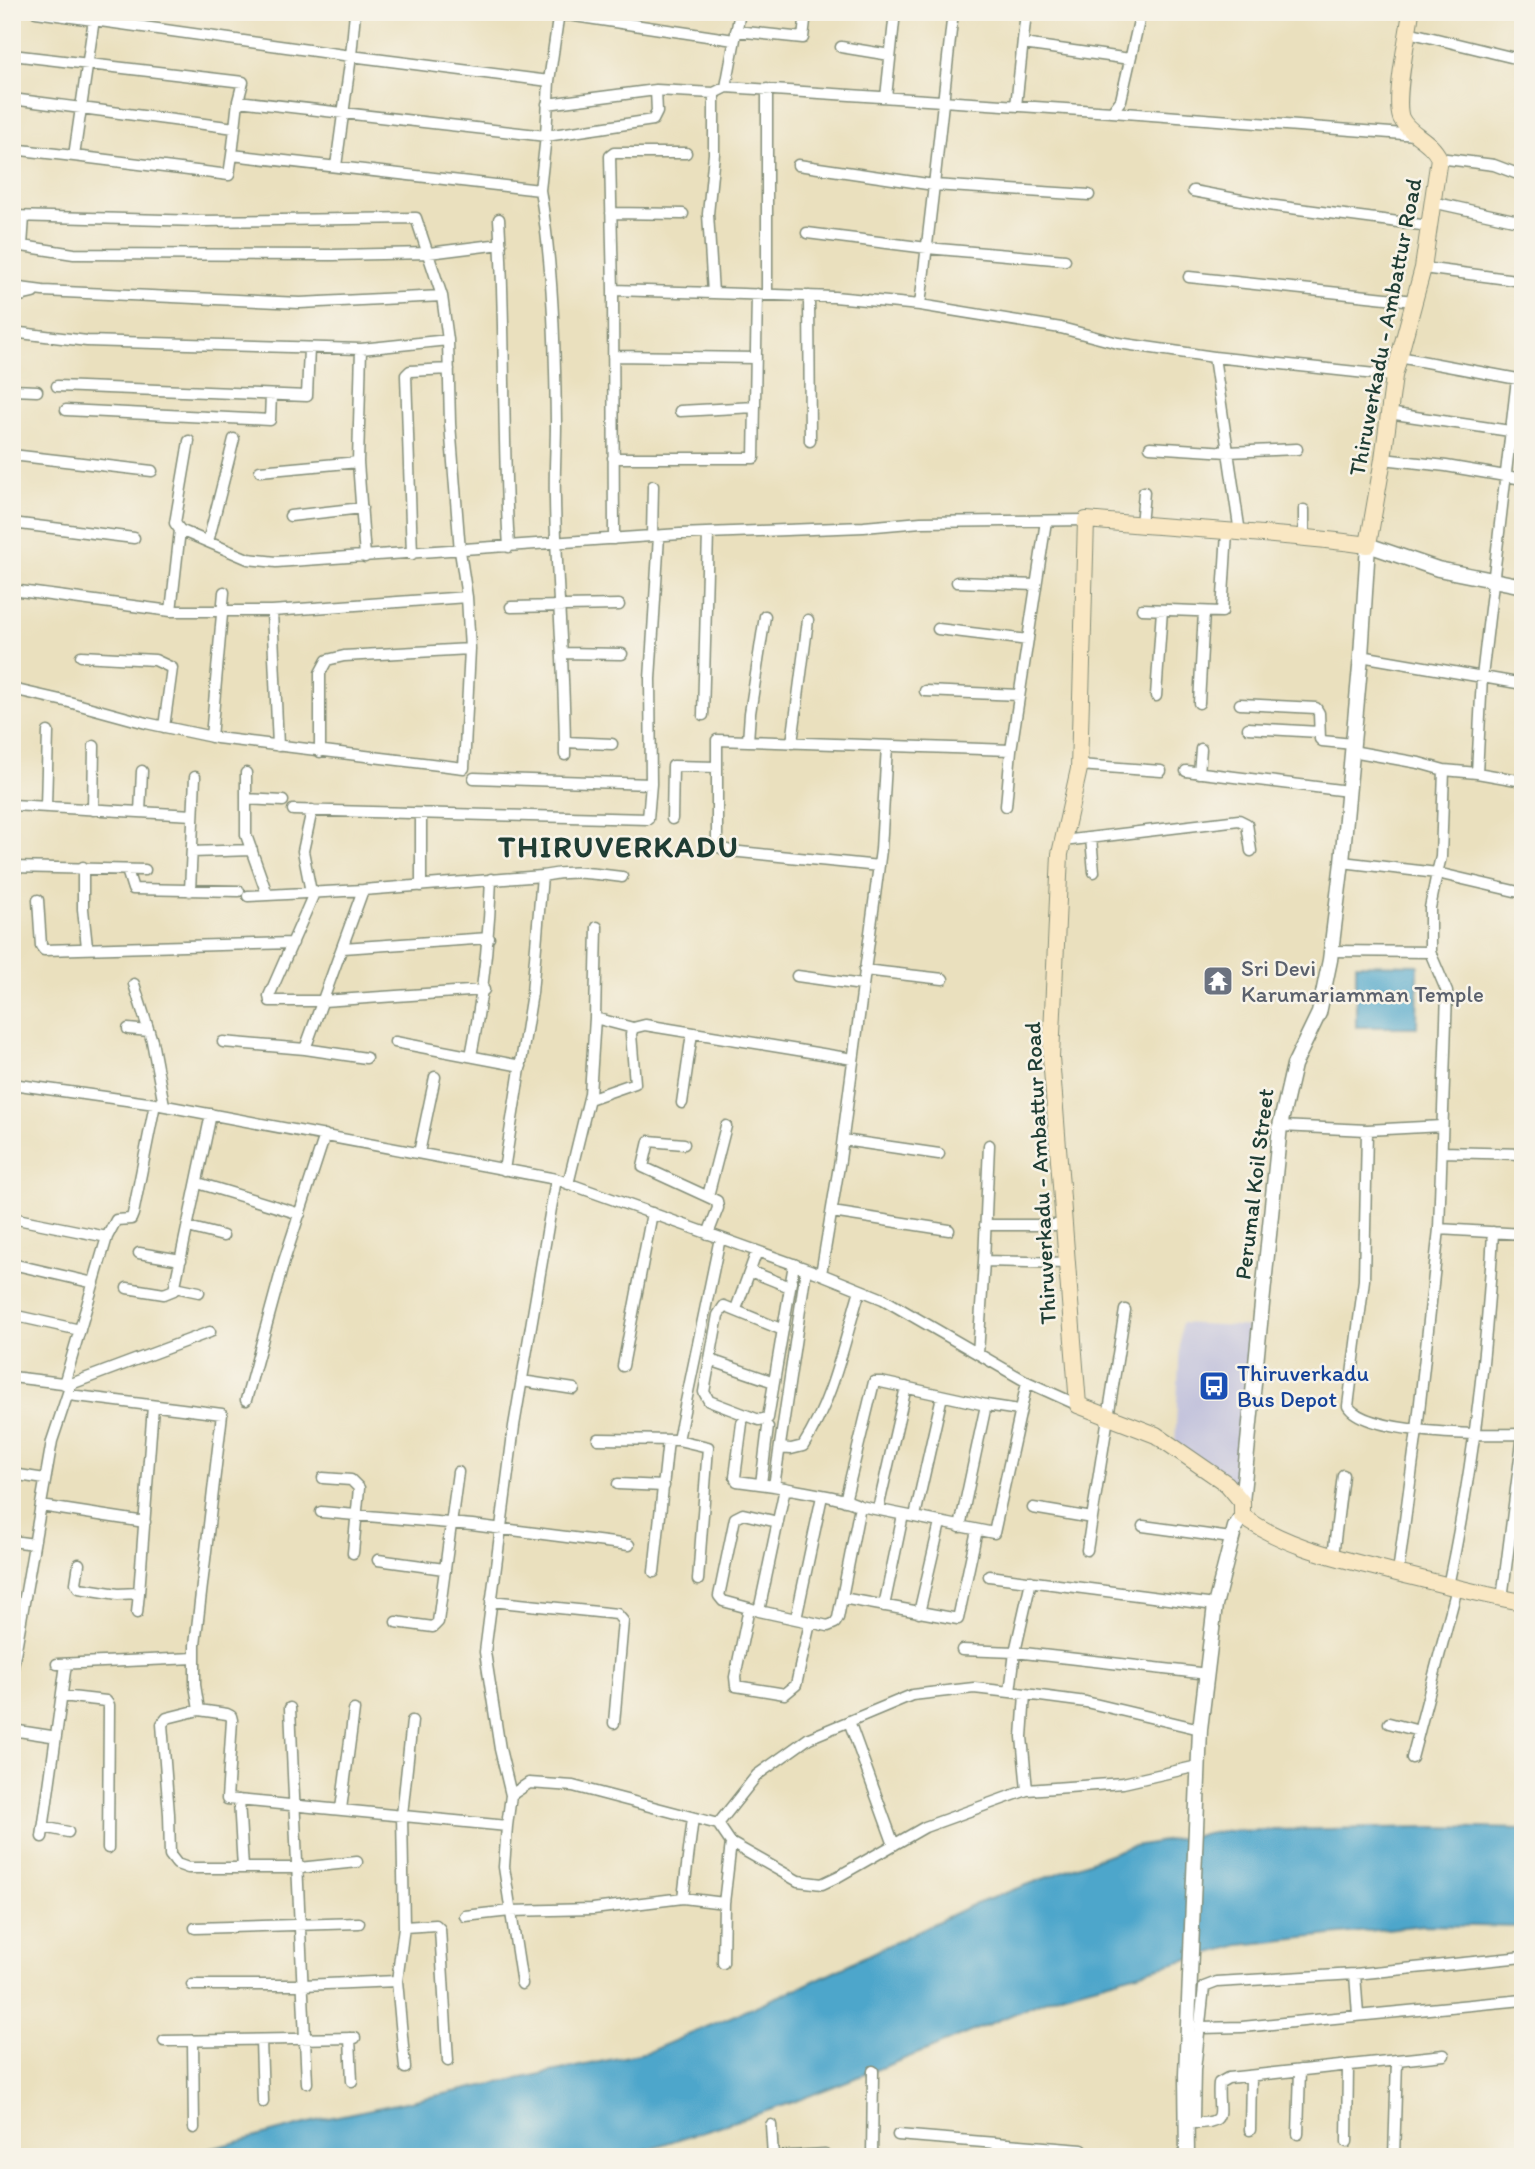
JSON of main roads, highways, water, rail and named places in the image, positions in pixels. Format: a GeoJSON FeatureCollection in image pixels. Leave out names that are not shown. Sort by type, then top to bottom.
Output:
{"type":"FeatureCollection","features":[{"type":"Feature","properties":{"kind":"main road","name":"Thiruverkadu - Ambattur Road"},"geometry":{"type":"LineString","coordinates":[[1411,12],[1399,100],[1401,118],[1429,143],[1438,158],[1423,268],[1394,376],[1368,545],[1304,536],[1086,520],[1079,765],[1060,854],[1051,1057],[1078,1405],[1156,1435],[1227,1484],[1242,1509],[1262,1530],[1288,1543],[1453,1587],[1523,1602]]}},
{"type":"Feature","properties":{"kind":"water"},"geometry":{"type":"Polygon","coordinates":[[[1356,964],[1418,965],[1417,1027],[1356,1027],[1356,964]]]}},
{"type":"Feature","properties":{"kind":"water"},"geometry":{"type":"Polygon","coordinates":[[[1431,1827],[1523,1829],[1523,1927],[1423,1925],[1240,1945],[1061,1994],[788,2104],[623,2157],[180,2157],[328,2118],[648,2052],[803,1986],[968,1907],[1128,1847],[1224,1831],[1431,1827]]]}},
{"type":"Feature","properties":{"kind":"place","name":"Sri Devi Karumariamman Temple"},"geometry":{"type":"Point","coordinates":[1218,981]}},
{"type":"Feature","properties":{"kind":"place","name":"Thiruverkadu Bus Depot"},"geometry":{"type":"Point","coordinates":[1214,1386]}},
{"type":"Feature","properties":{"kind":"district","name":"THIRUVERKADU"},"geometry":{"type":"Point","coordinates":[619,847]}}]}
